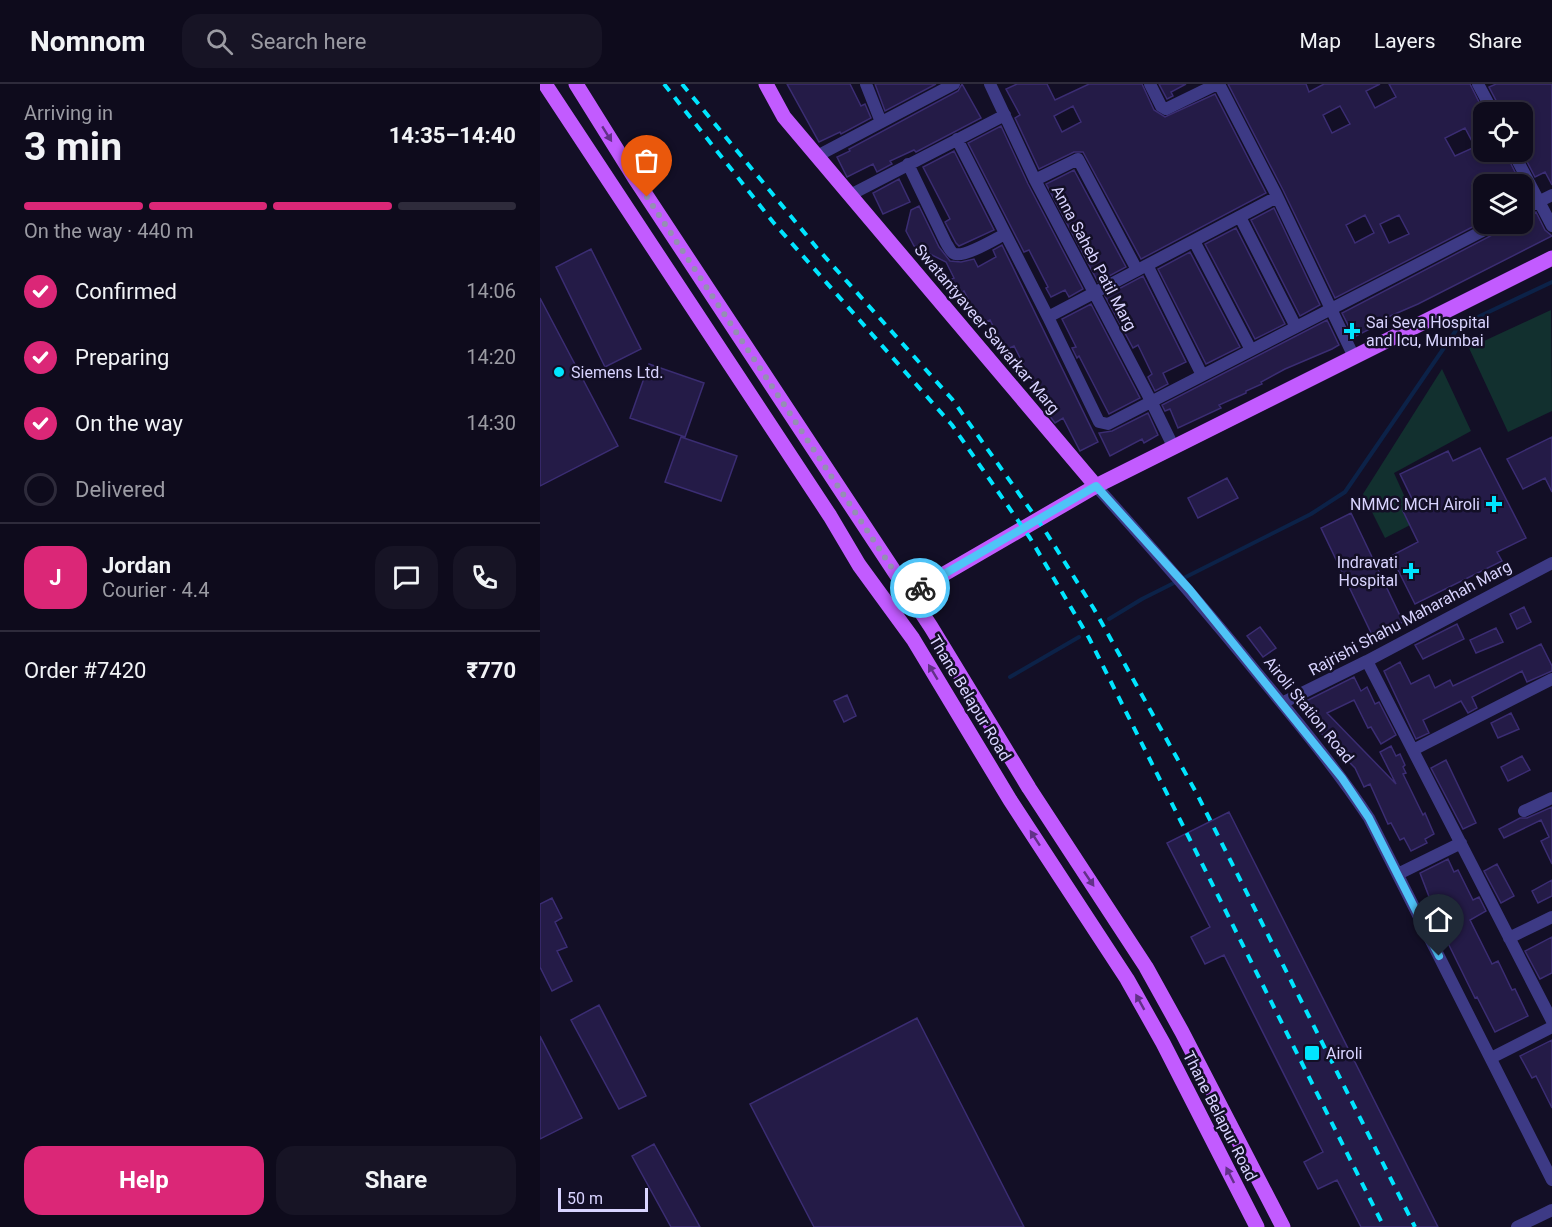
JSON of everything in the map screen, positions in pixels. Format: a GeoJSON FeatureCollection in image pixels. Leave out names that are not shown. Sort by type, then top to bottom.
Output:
{"type":"FeatureCollection","features":[{"type":"Feature","properties":{"kind":"main road","name":"Thane Belapur Road"},"geometry":{"type":"LineString","coordinates":[[545,84],[860,565],[913,639],[1010,800],[1127,978],[1163,1043],[1257,1227]]}},
{"type":"Feature","properties":{"kind":"main road","name":"Thane Belapur Road"},"geometry":{"type":"LineString","coordinates":[[576,84],[641,187],[909,594],[1029,788],[1146,967],[1283,1227]]}},
{"type":"Feature","properties":{"kind":"main road","name":"Swatantyaveer Sawarkar Marg"},"geometry":{"type":"LineString","coordinates":[[766,84],[784,117],[1096,486]]}},
{"type":"Feature","properties":{"kind":"main road"},"geometry":{"type":"LineString","coordinates":[[890,605],[1096,486],[1552,258]]}},
{"type":"Feature","properties":{"kind":"street"},"geometry":{"type":"LineString","coordinates":[[866,84],[881,122]]}},
{"type":"Feature","properties":{"kind":"street"},"geometry":{"type":"LineString","coordinates":[[817,156],[954,84]]}},
{"type":"Feature","properties":{"kind":"street","name":"Anna Saheb Patil Marg"},"geometry":{"type":"LineString","coordinates":[[990,84],[1035,180],[1173,446]]}},
{"type":"Feature","properties":{"kind":"street"},"geometry":{"type":"LineString","coordinates":[[1150,84],[1161,106],[1166,109],[1218,84],[1277,197],[1354,357]]}},
{"type":"Feature","properties":{"kind":"street"},"geometry":{"type":"LineString","coordinates":[[1483,85],[1489,102]]}},
{"type":"Feature","properties":{"kind":"street"},"geometry":{"type":"LineString","coordinates":[[850,195],[1005,115]]}},
{"type":"Feature","properties":{"kind":"street"},"geometry":{"type":"LineString","coordinates":[[957,139],[1099,422],[1108,424],[1476,234]]}},
{"type":"Feature","properties":{"kind":"street"},"geometry":{"type":"LineString","coordinates":[[1035,180],[1078,159],[1202,375]]}},
{"type":"Feature","properties":{"kind":"street"},"geometry":{"type":"LineString","coordinates":[[1518,162],[1552,226]]}},
{"type":"Feature","properties":{"kind":"street"},"geometry":{"type":"LineString","coordinates":[[908,164],[952,252],[965,253],[1005,234]]}},
{"type":"Feature","properties":{"kind":"street"},"geometry":{"type":"LineString","coordinates":[[1533,204],[1552,195]]}},
{"type":"Feature","properties":{"kind":"street"},"geometry":{"type":"LineString","coordinates":[[1048,317],[1277,197]]}},
{"type":"Feature","properties":{"kind":"street"},"geometry":{"type":"LineString","coordinates":[[1240,217],[1296,327]]}},
{"type":"Feature","properties":{"kind":"street"},"geometry":{"type":"LineString","coordinates":[[1194,241],[1251,350]]}},
{"type":"Feature","properties":{"kind":"street","name":"Swatantyaveer Sawarkar Marg"},"geometry":{"type":"LineString","coordinates":[[1096,486],[1190,590]]}},
{"type":"Feature","properties":{"kind":"street","name":"Rajrishi Shahu Maharahah Marg"},"geometry":{"type":"LineString","coordinates":[[1282,703],[1367,661],[1552,562]]}},
{"type":"Feature","properties":{"kind":"street","name":"Airoli Station Road"},"geometry":{"type":"LineString","coordinates":[[1190,590],[1342,778],[1369,818],[1552,1180]]}},
{"type":"Feature","properties":{"kind":"street"},"geometry":{"type":"LineString","coordinates":[[1367,661],[1552,1021]]}},
{"type":"Feature","properties":{"kind":"street"},"geometry":{"type":"LineString","coordinates":[[1413,750],[1552,680]]}},
{"type":"Feature","properties":{"kind":"street"},"geometry":{"type":"LineString","coordinates":[[1524,812],[1552,798]]}},
{"type":"Feature","properties":{"kind":"street"},"geometry":{"type":"LineString","coordinates":[[1398,874],[1461,843]]}},
{"type":"Feature","properties":{"kind":"street"},"geometry":{"type":"LineString","coordinates":[[1509,938],[1552,917]]}},
{"type":"Feature","properties":{"kind":"street"},"geometry":{"type":"LineString","coordinates":[[1491,1058],[1552,1027]]}},
{"type":"Feature","properties":{"kind":"street"},"geometry":{"type":"LineString","coordinates":[[1517,1227],[1552,1210]]}},
{"type":"Feature","properties":{"kind":"green space"},"geometry":{"type":"Polygon","coordinates":[[[1551,310],[1552,411],[1508,432],[1469,348],[1551,310]]]}},
{"type":"Feature","properties":{"kind":"green space"},"geometry":{"type":"Polygon","coordinates":[[[1442,369],[1471,431],[1394,473],[1416,522],[1385,538],[1363,494],[1442,369]]]}},
{"type":"Feature","properties":{"kind":"building"},"geometry":{"type":"Polygon","coordinates":[[[787,84],[850,84],[861,106],[865,104],[871,118],[841,134],[840,132],[819,142],[787,84]]]}},
{"type":"Feature","properties":{"kind":"building"},"geometry":{"type":"Polygon","coordinates":[[[875,84],[936,84],[885,111],[875,84]]]}},
{"type":"Feature","properties":{"kind":"building"},"geometry":{"type":"Polygon","coordinates":[[[962,84],[981,118],[916,152],[914,150],[890,161],[892,164],[877,172],[873,164],[847,177],[837,157],[958,91],[962,84]]]}},
{"type":"Feature","properties":{"kind":"building"},"geometry":{"type":"Polygon","coordinates":[[[1017,84],[1047,84],[1055,100],[1089,84],[1142,84],[1154,110],[1165,117],[1215,94],[1266,193],[1141,259],[1083,152],[1074,152],[1039,169],[1015,118],[1020,115],[1006,89],[1017,84]],[[1073,106],[1054,116],[1062,132],[1081,122],[1073,106]]]}},
{"type":"Feature","properties":{"kind":"building"},"geometry":{"type":"Polygon","coordinates":[[[1159,84],[1186,84],[1171,92],[1173,96],[1167,99],[1159,84]]]}},
{"type":"Feature","properties":{"kind":"building"},"geometry":{"type":"Polygon","coordinates":[[[1228,84],[1306,84],[1309,92],[1324,84],[1380,84],[1366,91],[1375,108],[1396,97],[1389,84],[1470,84],[1479,102],[1473,102],[1473,143],[1465,128],[1445,138],[1455,156],[1473,148],[1473,162],[1510,162],[1516,174],[1473,174],[1473,227],[1335,298],[1228,84]],[[1340,106],[1323,115],[1332,133],[1350,124],[1340,106]],[[1365,215],[1346,225],[1355,243],[1374,233],[1365,215]],[[1399,215],[1380,224],[1389,243],[1409,234],[1399,215]]]}},
{"type":"Feature","properties":{"kind":"building"},"geometry":{"type":"Polygon","coordinates":[[[1496,84],[1552,84],[1552,185],[1545,172],[1535,177],[1527,162],[1533,162],[1533,102],[1497,102],[1489,87],[1496,84]]]}},
{"type":"Feature","properties":{"kind":"building"},"geometry":{"type":"Polygon","coordinates":[[[1001,126],[1028,184],[1083,289],[1069,297],[1065,290],[1051,297],[1029,250],[1024,252],[968,143],[1001,126]]]}},
{"type":"Feature","properties":{"kind":"building"},"geometry":{"type":"Polygon","coordinates":[[[954,151],[994,230],[959,246],[945,222],[950,219],[923,167],[954,151]]]}},
{"type":"Feature","properties":{"kind":"building"},"geometry":{"type":"Polygon","coordinates":[[[1074,170],[1126,267],[1098,282],[1046,184],[1074,170]]]}},
{"type":"Feature","properties":{"kind":"building"},"geometry":{"type":"Polygon","coordinates":[[[899,179],[910,202],[883,214],[873,193],[899,179]]]}},
{"type":"Feature","properties":{"kind":"building"},"geometry":{"type":"Polygon","coordinates":[[[919,206],[939,247],[950,261],[961,262],[974,259],[978,267],[996,257],[993,250],[1002,245],[1098,442],[1080,451],[1063,418],[1055,423],[1049,415],[1014,346],[1005,350],[990,320],[981,324],[964,291],[958,294],[951,279],[954,278],[946,262],[914,246],[906,231],[911,210],[919,206]]]}},
{"type":"Feature","properties":{"kind":"building"},"geometry":{"type":"Polygon","coordinates":[[[1274,208],[1320,305],[1300,316],[1251,220],[1274,208]]]}},
{"type":"Feature","properties":{"kind":"building"},"geometry":{"type":"Polygon","coordinates":[[[1536,212],[1545,230],[1552,236],[1388,317],[1377,323],[1378,325],[1354,337],[1342,313],[1494,234],[1533,234],[1533,213],[1536,212]]]}},
{"type":"Feature","properties":{"kind":"building"},"geometry":{"type":"Polygon","coordinates":[[[1236,228],[1285,324],[1255,339],[1205,244],[1236,228]]]}},
{"type":"Feature","properties":{"kind":"building"},"geometry":{"type":"Polygon","coordinates":[[[591,249],[641,349],[605,367],[556,267],[591,249]]]}},
{"type":"Feature","properties":{"kind":"building"},"geometry":{"type":"Polygon","coordinates":[[[1190,252],[1240,347],[1206,364],[1158,269],[1190,252]]]}},
{"type":"Feature","properties":{"kind":"building"},"geometry":{"type":"Polygon","coordinates":[[[1143,276],[1186,362],[1163,373],[1168,384],[1155,391],[1148,377],[1152,374],[1138,345],[1133,348],[1105,296],[1143,276]]]}},
{"type":"Feature","properties":{"kind":"building","name":"Siemens Ltd."},"geometry":{"type":"Polygon","coordinates":[[[540,298],[618,446],[540,486],[540,298]]]}},
{"type":"Feature","properties":{"kind":"building"},"geometry":{"type":"Polygon","coordinates":[[[1091,304],[1140,398],[1109,414],[1079,356],[1077,358],[1072,348],[1076,347],[1062,319],[1091,304]]]}},
{"type":"Feature","properties":{"kind":"building"},"geometry":{"type":"Polygon","coordinates":[[[1327,320],[1339,345],[1332,349],[1285,369],[1246,393],[1219,405],[1221,408],[1178,428],[1170,409],[1165,411],[1162,405],[1327,320]]]}},
{"type":"Feature","properties":{"kind":"building"},"geometry":{"type":"Polygon","coordinates":[[[649,364],[704,383],[685,437],[630,418],[649,364]]]}},
{"type":"Feature","properties":{"kind":"building"},"geometry":{"type":"Polygon","coordinates":[[[1148,413],[1158,435],[1144,443],[1142,439],[1110,456],[1099,433],[1112,431],[1148,413]]]}},
{"type":"Feature","properties":{"kind":"building"},"geometry":{"type":"Polygon","coordinates":[[[681,437],[737,456],[721,501],[665,482],[681,437]]]}},
{"type":"Feature","properties":{"kind":"building"},"geometry":{"type":"Polygon","coordinates":[[[1552,437],[1552,492],[1545,478],[1523,489],[1507,459],[1552,437]]]}},
{"type":"Feature","properties":{"kind":"building"},"geometry":{"type":"Polygon","coordinates":[[[1480,448],[1526,538],[1497,552],[1502,561],[1415,604],[1391,556],[1418,542],[1403,511],[1415,505],[1400,474],[1448,451],[1453,461],[1480,448]]]}},
{"type":"Feature","properties":{"kind":"building"},"geometry":{"type":"Polygon","coordinates":[[[1227,478],[1238,498],[1198,518],[1188,498],[1227,478]]]}},
{"type":"Feature","properties":{"kind":"building"},"geometry":{"type":"Polygon","coordinates":[[[1351,513],[1403,622],[1373,637],[1321,528],[1351,513]]]}},
{"type":"Feature","properties":{"kind":"building"},"geometry":{"type":"Polygon","coordinates":[[[1524,607],[1531,622],[1517,629],[1510,614],[1524,607]]]}},
{"type":"Feature","properties":{"kind":"building"},"geometry":{"type":"Polygon","coordinates":[[[1457,624],[1464,639],[1423,659],[1415,645],[1457,624]]]}},
{"type":"Feature","properties":{"kind":"building"},"geometry":{"type":"Polygon","coordinates":[[[1260,627],[1276,648],[1263,657],[1247,636],[1260,627]]]}},
{"type":"Feature","properties":{"kind":"building"},"geometry":{"type":"Polygon","coordinates":[[[1496,628],[1503,642],[1476,653],[1470,640],[1496,628]]]}},
{"type":"Feature","properties":{"kind":"building"},"geometry":{"type":"Polygon","coordinates":[[[1541,644],[1552,666],[1552,671],[1527,682],[1522,671],[1472,697],[1477,708],[1468,713],[1461,701],[1423,720],[1429,733],[1416,739],[1384,671],[1400,662],[1411,684],[1429,675],[1435,688],[1450,680],[1453,686],[1541,644]]]}},
{"type":"Feature","properties":{"kind":"building"},"geometry":{"type":"Polygon","coordinates":[[[1354,677],[1361,691],[1367,687],[1375,704],[1379,702],[1396,735],[1381,744],[1371,727],[1368,728],[1354,700],[1327,713],[1396,784],[1380,752],[1391,746],[1396,756],[1400,754],[1405,765],[1403,767],[1406,773],[1403,774],[1434,834],[1425,839],[1427,843],[1411,851],[1404,838],[1400,840],[1391,823],[1388,824],[1370,784],[1364,787],[1355,768],[1318,730],[1322,726],[1302,703],[1354,677]]]}},
{"type":"Feature","properties":{"kind":"building"},"geometry":{"type":"Polygon","coordinates":[[[847,695],[856,716],[844,722],[834,701],[847,695]]]}},
{"type":"Feature","properties":{"kind":"building"},"geometry":{"type":"Polygon","coordinates":[[[1511,713],[1519,729],[1498,738],[1491,723],[1511,713]]]}},
{"type":"Feature","properties":{"kind":"building"},"geometry":{"type":"Polygon","coordinates":[[[1522,756],[1530,770],[1508,781],[1501,767],[1522,756]]]}},
{"type":"Feature","properties":{"kind":"building"},"geometry":{"type":"Polygon","coordinates":[[[1446,760],[1476,823],[1463,829],[1431,768],[1446,760]]]}},
{"type":"Feature","properties":{"kind":"building"},"geometry":{"type":"Polygon","coordinates":[[[1552,807],[1552,864],[1541,841],[1549,837],[1541,820],[1504,838],[1499,829],[1520,818],[1527,818],[1552,807]]]}},
{"type":"Feature","properties":{"kind":"building","name":"Airoli"},"geometry":{"type":"Polygon","coordinates":[[[1229,812],[1438,1227],[1361,1227],[1337,1180],[1318,1189],[1304,1162],[1323,1152],[1224,955],[1205,964],[1191,937],[1210,927],[1167,843],[1229,812]]]}},
{"type":"Feature","properties":{"kind":"building"},"geometry":{"type":"Polygon","coordinates":[[[1448,859],[1454,872],[1458,870],[1473,900],[1479,897],[1486,911],[1470,920],[1492,964],[1498,961],[1528,1016],[1495,1032],[1429,909],[1433,907],[1420,873],[1448,859]]]}},
{"type":"Feature","properties":{"kind":"building"},"geometry":{"type":"Polygon","coordinates":[[[1497,864],[1514,896],[1501,903],[1484,871],[1497,864]]]}},
{"type":"Feature","properties":{"kind":"building"},"geometry":{"type":"Polygon","coordinates":[[[1552,880],[1552,896],[1538,903],[1532,891],[1552,880]]]}},
{"type":"Feature","properties":{"kind":"building"},"geometry":{"type":"Polygon","coordinates":[[[552,898],[562,918],[555,922],[567,947],[557,951],[572,981],[552,991],[540,967],[540,904],[552,898]]]}},
{"type":"Feature","properties":{"kind":"building"},"geometry":{"type":"Polygon","coordinates":[[[1552,937],[1552,973],[1540,979],[1525,951],[1552,937]]]}},
{"type":"Feature","properties":{"kind":"building"},"geometry":{"type":"Polygon","coordinates":[[[599,1005],[646,1096],[619,1109],[571,1020],[599,1005]]]}},
{"type":"Feature","properties":{"kind":"building"},"geometry":{"type":"Polygon","coordinates":[[[917,1018],[1024,1227],[814,1227],[750,1104],[917,1018]]]}},
{"type":"Feature","properties":{"kind":"building"},"geometry":{"type":"Polygon","coordinates":[[[540,1036],[582,1118],[540,1139],[540,1036]]]}},
{"type":"Feature","properties":{"kind":"building"},"geometry":{"type":"Polygon","coordinates":[[[1552,1040],[1552,1108],[1536,1076],[1532,1078],[1520,1056],[1552,1040]]]}},
{"type":"Feature","properties":{"kind":"building"},"geometry":{"type":"Polygon","coordinates":[[[654,1144],[700,1227],[671,1227],[632,1156],[654,1144]]]}},
{"type":"Feature","properties":{"kind":"waterway"},"geometry":{"type":"LineString","coordinates":[[1109,619],[1142,599],[1311,514],[1345,492],[1459,326],[1552,282]]}},
{"type":"Feature","properties":{"kind":"waterway"},"geometry":{"type":"LineString","coordinates":[[1010,677],[1079,637]]}},
{"type":"Feature","properties":{"kind":"railway"},"geometry":{"type":"LineString","coordinates":[[664,84],[773,222],[952,425],[1030,538],[1089,638],[1384,1227]]}},
{"type":"Feature","properties":{"kind":"railway"},"geometry":{"type":"LineString","coordinates":[[682,84],[817,248],[952,399],[1044,529],[1094,609],[1197,794],[1415,1227]]}},
{"type":"Feature","properties":{"kind":"way so far"},"geometry":{"type":"LineString","coordinates":[[647,197],[909,594],[920,588]]}},
{"type":"Feature","properties":{"kind":"place","name":"Sai Seva Hospital and Icu, Mumbai"},"geometry":{"type":"Point","coordinates":[1352,331]}},
{"type":"Feature","properties":{"kind":"place","name":"Siemens Ltd."},"geometry":{"type":"Point","coordinates":[559,372]}},
{"type":"Feature","properties":{"kind":"place","name":"NMMC MCH Airoli"},"geometry":{"type":"Point","coordinates":[1494,504]}},
{"type":"Feature","properties":{"kind":"place","name":"Indravati Hospital"},"geometry":{"type":"Point","coordinates":[1411,571]}},
{"type":"Feature","properties":{"kind":"place","name":"Airoli"},"geometry":{"type":"Point","coordinates":[1312,1053]}},
{"type":"Feature","properties":{"kind":"route"},"geometry":{"type":"LineString","coordinates":[[920,588],[1096,486],[1190,590],[1342,778],[1369,818],[1439,956]]}}]}
